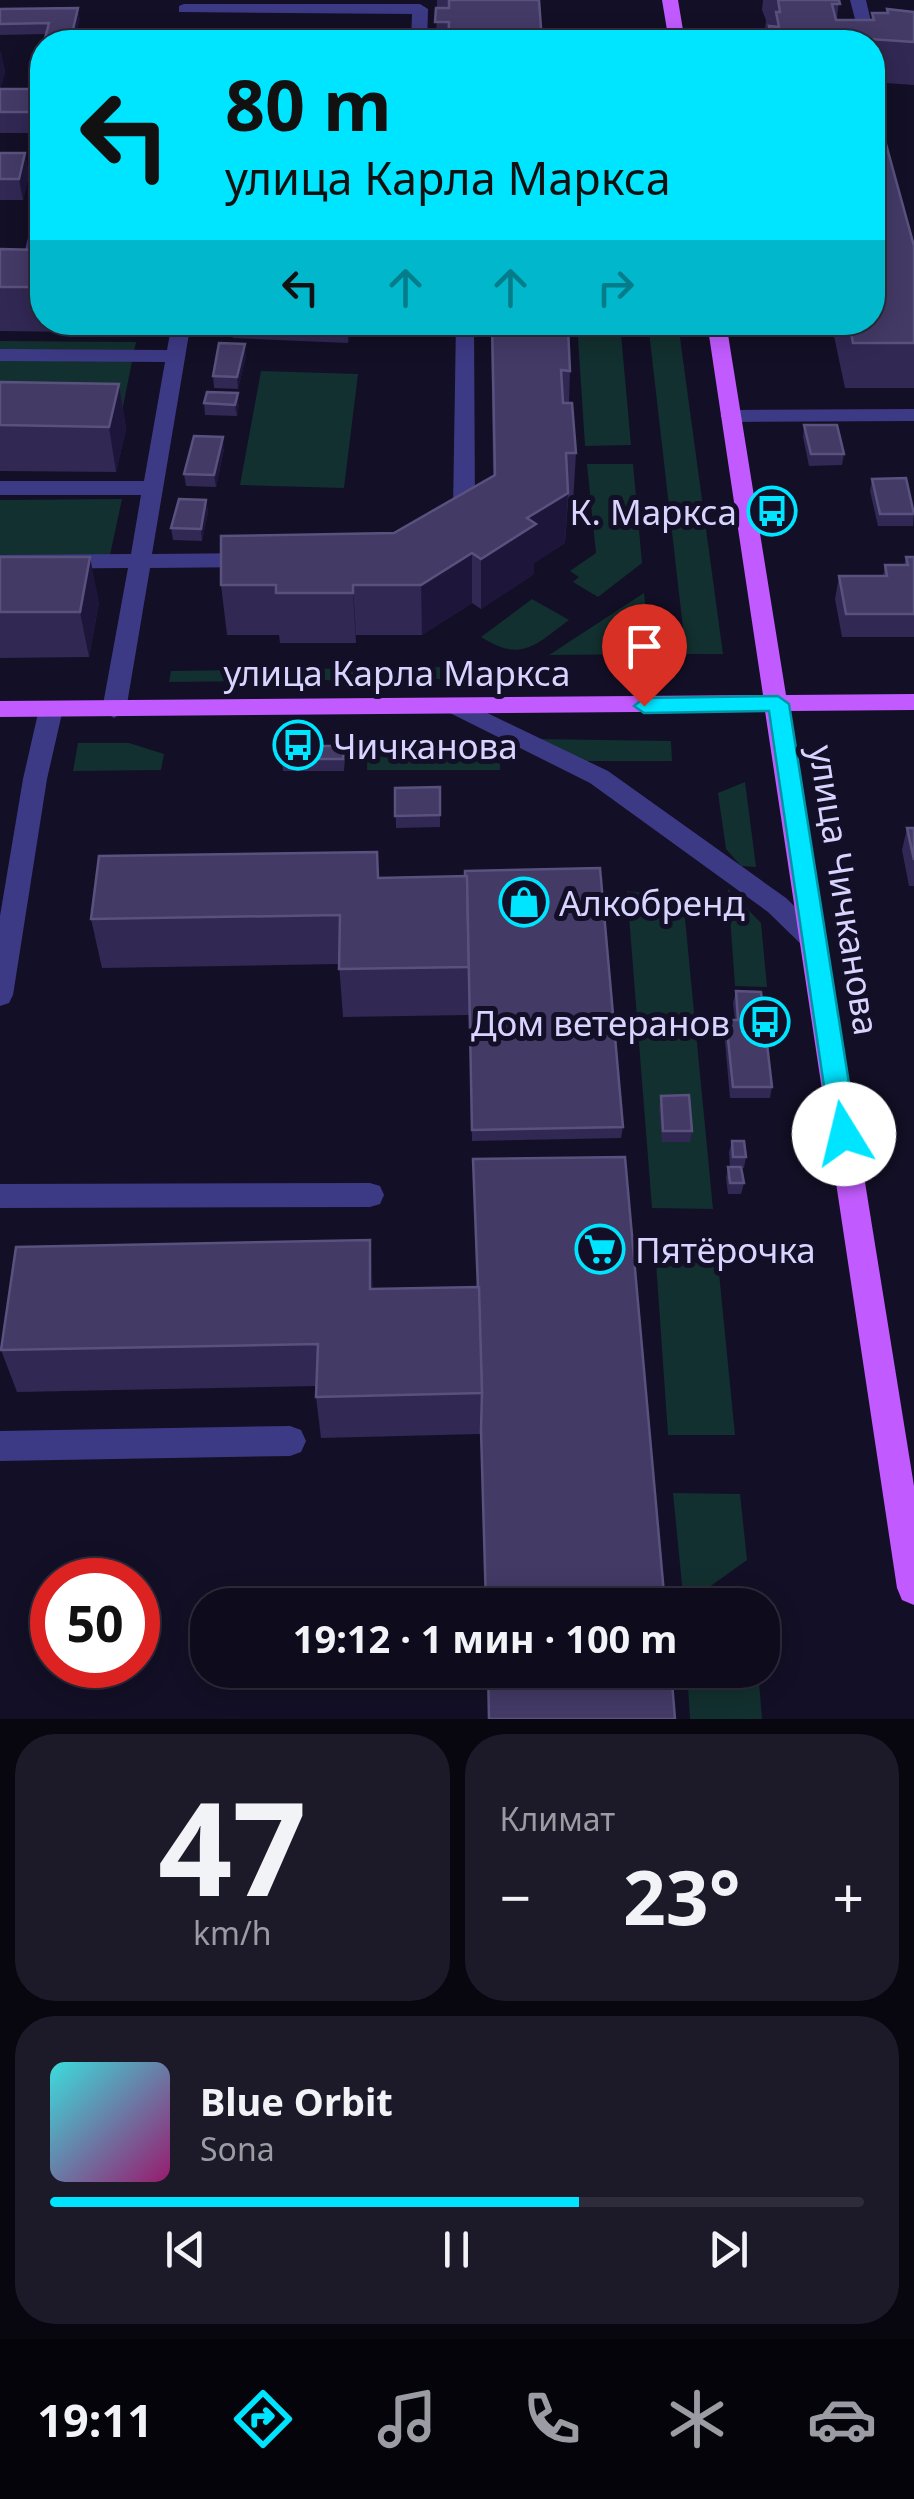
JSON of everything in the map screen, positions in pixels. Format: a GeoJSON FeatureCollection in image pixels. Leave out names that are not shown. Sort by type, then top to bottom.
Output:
{"type":"FeatureCollection","features":[{"type":"Feature","properties":{"kind":"main road"},"geometry":{"type":"LineString","coordinates":[[670,0],[675,30]]}},
{"type":"Feature","properties":{"kind":"main road","name":"улица Чичканова"},"geometry":{"type":"LineString","coordinates":[[718,335],[914,1588]]}},
{"type":"Feature","properties":{"kind":"main road","name":"улица Карла Маркса"},"geometry":{"type":"LineString","coordinates":[[0,710],[914,702]]}},
{"type":"Feature","properties":{"kind":"street"},"geometry":{"type":"LineString","coordinates":[[858,0],[865,30]]}},
{"type":"Feature","properties":{"kind":"street"},"geometry":{"type":"LineString","coordinates":[[184,9],[420,8],[419,30]]}},
{"type":"Feature","properties":{"kind":"street"},"geometry":{"type":"LineString","coordinates":[[885,40],[914,40]]}},
{"type":"Feature","properties":{"kind":"street"},"geometry":{"type":"LineString","coordinates":[[0,255],[30,255]]}},
{"type":"Feature","properties":{"kind":"street"},"geometry":{"type":"LineString","coordinates":[[114,710],[137,561],[180,335]]}},
{"type":"Feature","properties":{"kind":"street"},"geometry":{"type":"LineString","coordinates":[[434,530],[464,512],[464,335]]}},
{"type":"Feature","properties":{"kind":"street"},"geometry":{"type":"LineString","coordinates":[[0,355],[176,356]]}},
{"type":"Feature","properties":{"kind":"street"},"geometry":{"type":"LineString","coordinates":[[730,416],[914,416]]}},
{"type":"Feature","properties":{"kind":"street"},"geometry":{"type":"LineString","coordinates":[[0,488],[151,488]]}},
{"type":"Feature","properties":{"kind":"street"},"geometry":{"type":"LineString","coordinates":[[0,562],[280,559]]}},
{"type":"Feature","properties":{"kind":"street"},"geometry":{"type":"LineString","coordinates":[[456,706],[599,776],[778,905],[814,941]]}},
{"type":"Feature","properties":{"kind":"street"},"geometry":{"type":"LineString","coordinates":[[0,995],[35,779],[51,710]]}},
{"type":"Feature","properties":{"kind":"street"},"geometry":{"type":"LineString","coordinates":[[0,1196],[370,1195]]}},
{"type":"Feature","properties":{"kind":"street"},"geometry":{"type":"LineString","coordinates":[[0,1446],[290,1441]]}},
{"type":"Feature","properties":{"kind":"green space"},"geometry":{"type":"Polygon","coordinates":[[[578,335],[621,335],[631,445],[585,446],[578,335]]]}},
{"type":"Feature","properties":{"kind":"green space"},"geometry":{"type":"Polygon","coordinates":[[[649,335],[680,335],[723,654],[686,654],[649,335]]]}},
{"type":"Feature","properties":{"kind":"green space"},"geometry":{"type":"Polygon","coordinates":[[[0,341],[136,342],[120,421],[0,420],[0,341]]]}},
{"type":"Feature","properties":{"kind":"green space"},"geometry":{"type":"Polygon","coordinates":[[[261,371],[358,374],[344,488],[240,485],[261,371]]]}},
{"type":"Feature","properties":{"kind":"green space"},"geometry":{"type":"Polygon","coordinates":[[[587,464],[633,464],[642,563],[598,597],[573,582],[579,577],[570,571],[596,553],[587,464]]]}},
{"type":"Feature","properties":{"kind":"green space"},"geometry":{"type":"Polygon","coordinates":[[[122,499],[110,555],[0,556],[0,500],[122,499]]]}},
{"type":"Feature","properties":{"kind":"green space"},"geometry":{"type":"Polygon","coordinates":[[[644,593],[651,654],[549,655],[644,593]]]}},
{"type":"Feature","properties":{"kind":"green space"},"geometry":{"type":"Polygon","coordinates":[[[532,599],[569,620],[537,643],[518,650],[481,637],[532,599]]]}},
{"type":"Feature","properties":{"kind":"green space"},"geometry":{"type":"Polygon","coordinates":[[[440,667],[440,679],[169,682],[171,671],[440,667]]]}},
{"type":"Feature","properties":{"kind":"green space"},"geometry":{"type":"Polygon","coordinates":[[[537,739],[671,741],[672,761],[572,761],[537,739]]]}},
{"type":"Feature","properties":{"kind":"green space"},"geometry":{"type":"Polygon","coordinates":[[[437,742],[500,764],[500,770],[367,770],[368,743],[437,742]]]}},
{"type":"Feature","properties":{"kind":"green space"},"geometry":{"type":"Polygon","coordinates":[[[78,743],[129,743],[164,754],[161,770],[73,771],[78,743]]]}},
{"type":"Feature","properties":{"kind":"green space"},"geometry":{"type":"Polygon","coordinates":[[[745,782],[756,867],[741,866],[726,849],[718,793],[745,782]]]}},
{"type":"Feature","properties":{"kind":"green space"},"geometry":{"type":"Polygon","coordinates":[[[728,889],[761,923],[767,987],[735,986],[728,889]]]}},
{"type":"Feature","properties":{"kind":"green space"},"geometry":{"type":"Polygon","coordinates":[[[627,891],[683,898],[713,1209],[652,1208],[627,891]]]}},
{"type":"Feature","properties":{"kind":"green space"},"geometry":{"type":"Polygon","coordinates":[[[656,1262],[718,1263],[735,1435],[668,1435],[656,1262]]]}},
{"type":"Feature","properties":{"kind":"green space"},"geometry":{"type":"Polygon","coordinates":[[[673,1493],[740,1494],[747,1560],[708,1588],[682,1588],[673,1493]]]}},
{"type":"Feature","properties":{"kind":"green space"},"geometry":{"type":"Polygon","coordinates":[[[688,1688],[759,1688],[762,1719],[690,1719],[688,1688]]]}},
{"type":"Feature","properties":{"kind":"building"},"geometry":{"type":"Polygon","coordinates":[[[449,0],[539,0],[541,30],[449,30],[449,22],[435,22],[436,8],[449,8],[449,0]]]}},
{"type":"Feature","properties":{"kind":"building"},"geometry":{"type":"Polygon","coordinates":[[[778,0],[839,0],[840,4],[832,4],[836,20],[874,20],[872,13],[888,13],[887,9],[914,12],[914,42],[885,40],[885,30],[770,30],[769,26],[779,27],[776,12],[780,12],[778,0]]]}},
{"type":"Feature","properties":{"kind":"building"},"geometry":{"type":"Polygon","coordinates":[[[78,8],[73,30],[47,30],[49,23],[0,24],[0,9],[78,8]]]}},
{"type":"Feature","properties":{"kind":"building"},"geometry":{"type":"Polygon","coordinates":[[[0,89],[30,89],[30,112],[0,112],[0,89]]]}},
{"type":"Feature","properties":{"kind":"building"},"geometry":{"type":"Polygon","coordinates":[[[885,140],[914,246],[914,343],[853,343],[851,335],[885,335],[885,140]]]}},
{"type":"Feature","properties":{"kind":"building"},"geometry":{"type":"Polygon","coordinates":[[[0,153],[25,153],[19,179],[0,179],[0,153]]]}},
{"type":"Feature","properties":{"kind":"building"},"geometry":{"type":"Polygon","coordinates":[[[0,249],[30,250],[30,287],[0,287],[0,249]]]}},
{"type":"Feature","properties":{"kind":"building"},"geometry":{"type":"Polygon","coordinates":[[[492,335],[568,335],[570,371],[561,370],[563,403],[572,403],[576,453],[566,453],[568,493],[527,518],[536,524],[481,559],[472,553],[421,585],[353,585],[353,593],[276,593],[276,585],[221,585],[221,536],[394,533],[495,475],[492,335]]]}},
{"type":"Feature","properties":{"kind":"building"},"geometry":{"type":"Polygon","coordinates":[[[219,343],[245,344],[237,377],[213,376],[219,343]]]}},
{"type":"Feature","properties":{"kind":"building"},"geometry":{"type":"Polygon","coordinates":[[[0,382],[119,384],[109,427],[0,425],[0,382]]]}},
{"type":"Feature","properties":{"kind":"building"},"geometry":{"type":"Polygon","coordinates":[[[207,392],[238,393],[235,405],[204,403],[207,392]]]}},
{"type":"Feature","properties":{"kind":"building"},"geometry":{"type":"Polygon","coordinates":[[[804,425],[837,425],[844,454],[811,454],[804,425]]]}},
{"type":"Feature","properties":{"kind":"building"},"geometry":{"type":"Polygon","coordinates":[[[194,436],[223,437],[214,475],[184,474],[194,436]]]}},
{"type":"Feature","properties":{"kind":"building"},"geometry":{"type":"Polygon","coordinates":[[[906,478],[914,514],[880,514],[872,479],[906,478]]]}},
{"type":"Feature","properties":{"kind":"building"},"geometry":{"type":"Polygon","coordinates":[[[179,499],[206,500],[201,529],[171,528],[179,499]]]}},
{"type":"Feature","properties":{"kind":"building"},"geometry":{"type":"Polygon","coordinates":[[[0,557],[90,557],[80,612],[0,612],[0,557]]]}},
{"type":"Feature","properties":{"kind":"building"},"geometry":{"type":"Polygon","coordinates":[[[906,557],[914,557],[914,614],[846,614],[839,576],[887,576],[885,565],[908,565],[906,557]]]}},
{"type":"Feature","properties":{"kind":"building"},"geometry":{"type":"Polygon","coordinates":[[[284,746],[344,746],[343,759],[282,759],[284,746]]]}},
{"type":"Feature","properties":{"kind":"building"},"geometry":{"type":"Polygon","coordinates":[[[440,787],[440,815],[395,816],[395,788],[440,787]]]}},
{"type":"Feature","properties":{"kind":"building"},"geometry":{"type":"Polygon","coordinates":[[[907,828],[914,828],[914,860],[907,828]]]}},
{"type":"Feature","properties":{"kind":"building"},"geometry":{"type":"Polygon","coordinates":[[[377,852],[378,878],[467,876],[469,967],[339,969],[340,915],[91,919],[99,856],[377,852]]]}},
{"type":"Feature","properties":{"kind":"building"},"geometry":{"type":"Polygon","coordinates":[[[600,868],[623,1127],[472,1130],[465,871],[600,868]]]}},
{"type":"Feature","properties":{"kind":"building"},"geometry":{"type":"Polygon","coordinates":[[[736,991],[761,992],[772,1087],[733,1087],[726,1020],[738,1020],[736,991]]]}},
{"type":"Feature","properties":{"kind":"building"},"geometry":{"type":"Polygon","coordinates":[[[689,1095],[692,1131],[663,1131],[661,1096],[689,1095]]]}},
{"type":"Feature","properties":{"kind":"building"},"geometry":{"type":"Polygon","coordinates":[[[732,1141],[744,1141],[746,1157],[733,1157],[732,1141]]]}},
{"type":"Feature","properties":{"kind":"building"},"geometry":{"type":"Polygon","coordinates":[[[625,1157],[663,1588],[486,1588],[473,1159],[625,1157]]]}},
{"type":"Feature","properties":{"kind":"building"},"geometry":{"type":"Polygon","coordinates":[[[728,1167],[741,1167],[744,1183],[730,1183],[728,1167]]]}},
{"type":"Feature","properties":{"kind":"building"},"geometry":{"type":"Polygon","coordinates":[[[370,1240],[370,1289],[479,1287],[482,1393],[316,1397],[318,1344],[1,1350],[16,1247],[370,1240]]]}},
{"type":"Feature","properties":{"kind":"building"},"geometry":{"type":"Polygon","coordinates":[[[488,1688],[672,1688],[675,1719],[489,1719],[488,1688]]]}},
{"type":"Feature","properties":{"kind":"place","name":"К. Маркса"},"geometry":{"type":"Point","coordinates":[772,511]}},
{"type":"Feature","properties":{"kind":"place","name":"Чичканова"},"geometry":{"type":"Point","coordinates":[298,745]}},
{"type":"Feature","properties":{"kind":"place","name":"Алкобренд"},"geometry":{"type":"Point","coordinates":[524,902]}},
{"type":"Feature","properties":{"kind":"place","name":"Дом ветеранов"},"geometry":{"type":"Point","coordinates":[765,1022]}},
{"type":"Feature","properties":{"kind":"place","name":"Пятёрочка"},"geometry":{"type":"Point","coordinates":[600,1249]}},
{"type":"Feature","properties":{"kind":"route"},"geometry":{"type":"LineString","coordinates":[[644,706],[778,704],[844,1134]]}}]}
